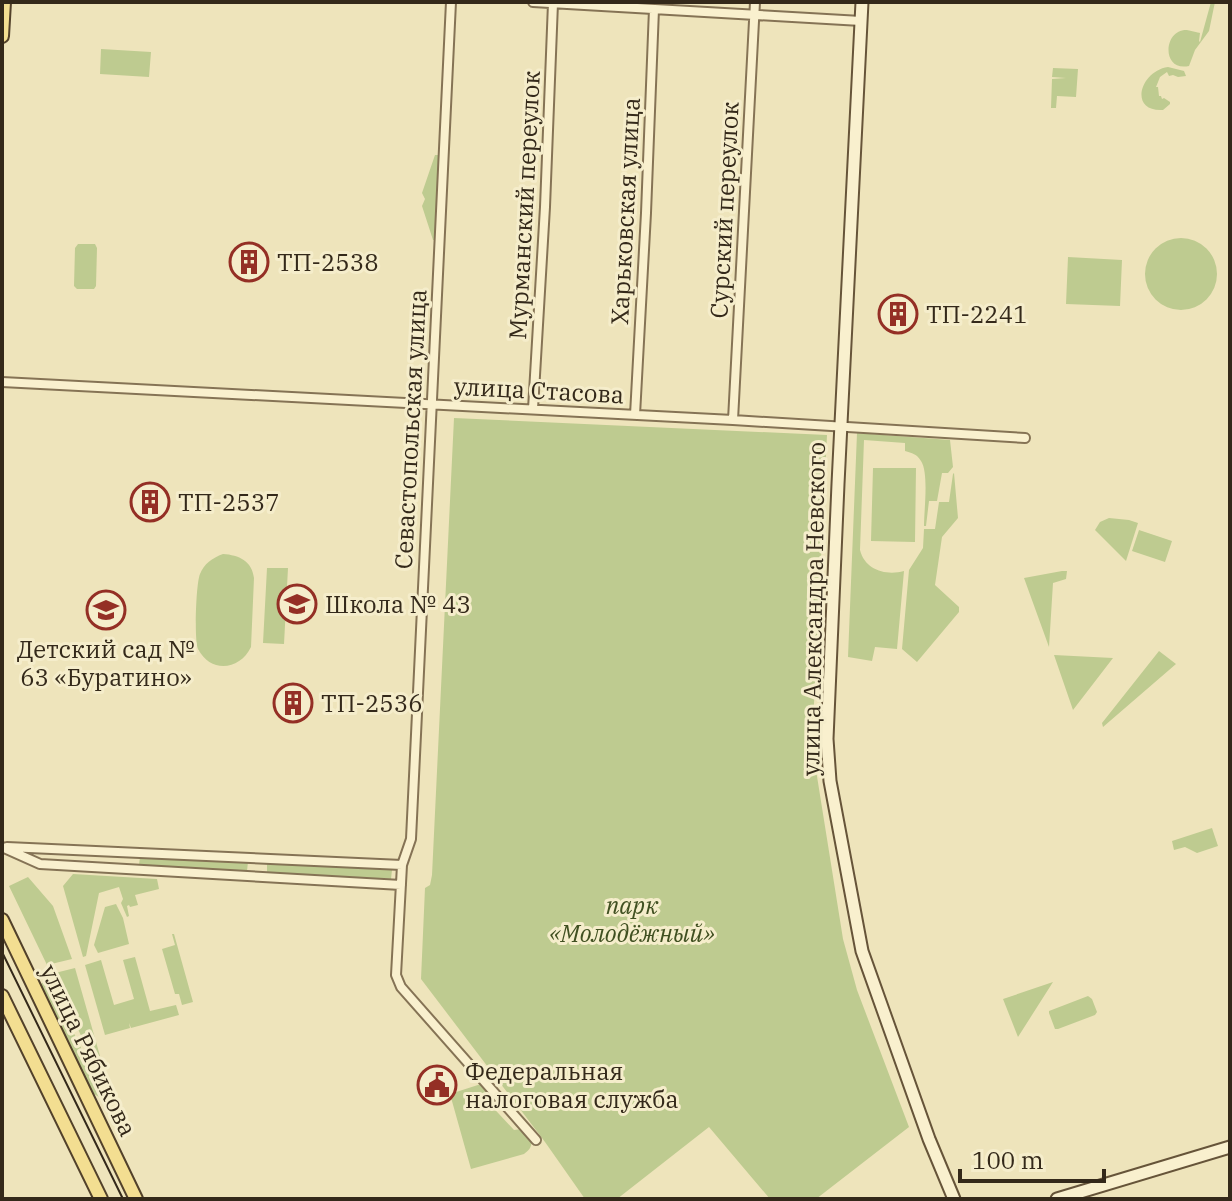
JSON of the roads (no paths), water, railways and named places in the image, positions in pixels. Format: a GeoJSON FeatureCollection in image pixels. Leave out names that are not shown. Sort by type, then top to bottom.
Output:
{"type":"FeatureCollection","features":[{"type":"Feature","properties":{"kind":"main road"},"geometry":{"type":"LineString","coordinates":[[2,36],[4,2]]}},
{"type":"Feature","properties":{"kind":"main road","name":"улица Рябикова"},"geometry":{"type":"LineString","coordinates":[[2,920],[136,1199]]}},
{"type":"Feature","properties":{"kind":"main road"},"geometry":{"type":"LineString","coordinates":[[2,996],[101,1199]]}},
{"type":"Feature","properties":{"kind":"street","name":"Севастопольская улица"},"geometry":{"type":"LineString","coordinates":[[451,2],[411,839],[402,865],[396,968],[398,982],[536,1140]]}},
{"type":"Feature","properties":{"kind":"street"},"geometry":{"type":"LineString","coordinates":[[533,2],[592,3],[654,9],[677,6],[754,15],[861,21]]}},
{"type":"Feature","properties":{"kind":"street","name":"Сурский переулок"},"geometry":{"type":"LineString","coordinates":[[733,420],[755,2]]}},
{"type":"Feature","properties":{"kind":"street","name":"улица Александра Невского"},"geometry":{"type":"LineString","coordinates":[[862,2],[827,739],[830,781],[862,951],[929,1139],[954,1199]]}},
{"type":"Feature","properties":{"kind":"street","name":"Мурманский переулок"},"geometry":{"type":"LineString","coordinates":[[533,409],[553,3]]}},
{"type":"Feature","properties":{"kind":"street","name":"Харьковская улица"},"geometry":{"type":"LineString","coordinates":[[635,415],[654,9]]}},
{"type":"Feature","properties":{"kind":"street","name":"улица Стасова"},"geometry":{"type":"LineString","coordinates":[[2,382],[1025,438]]}},
{"type":"Feature","properties":{"kind":"street"},"geometry":{"type":"LineString","coordinates":[[2,847],[402,865]]}},
{"type":"Feature","properties":{"kind":"street"},"geometry":{"type":"LineString","coordinates":[[2,847],[40,864],[401,885]]}},
{"type":"Feature","properties":{"kind":"street"},"geometry":{"type":"LineString","coordinates":[[1057,1199],[1230,1147]]}},
{"type":"Feature","properties":{"kind":"tram line"},"geometry":{"type":"LineString","coordinates":[[2,952],[123,1199]]}},
{"type":"Feature","properties":{"kind":"place","name":"ТП-2538"},"geometry":{"type":"Point","coordinates":[249,262]}},
{"type":"Feature","properties":{"kind":"place","name":"ТП-2241"},"geometry":{"type":"Point","coordinates":[898,314]}},
{"type":"Feature","properties":{"kind":"place","name":"ТП-2537"},"geometry":{"type":"Point","coordinates":[150,502]}},
{"type":"Feature","properties":{"kind":"place","name":"Школа № 43"},"geometry":{"type":"Point","coordinates":[297,604]}},
{"type":"Feature","properties":{"kind":"place","name":"Детский сад № 63 «Буратино»"},"geometry":{"type":"Point","coordinates":[106,610]}},
{"type":"Feature","properties":{"kind":"place","name":"ТП-2536"},"geometry":{"type":"Point","coordinates":[293,703]}},
{"type":"Feature","properties":{"kind":"place","name":"Федеральная налоговая служба"},"geometry":{"type":"Point","coordinates":[437,1085]}},
{"type":"Feature","properties":{"kind":"park label","name":"парк «Молодёжный»"},"geometry":{"type":"Point","coordinates":[632,919]}}]}
